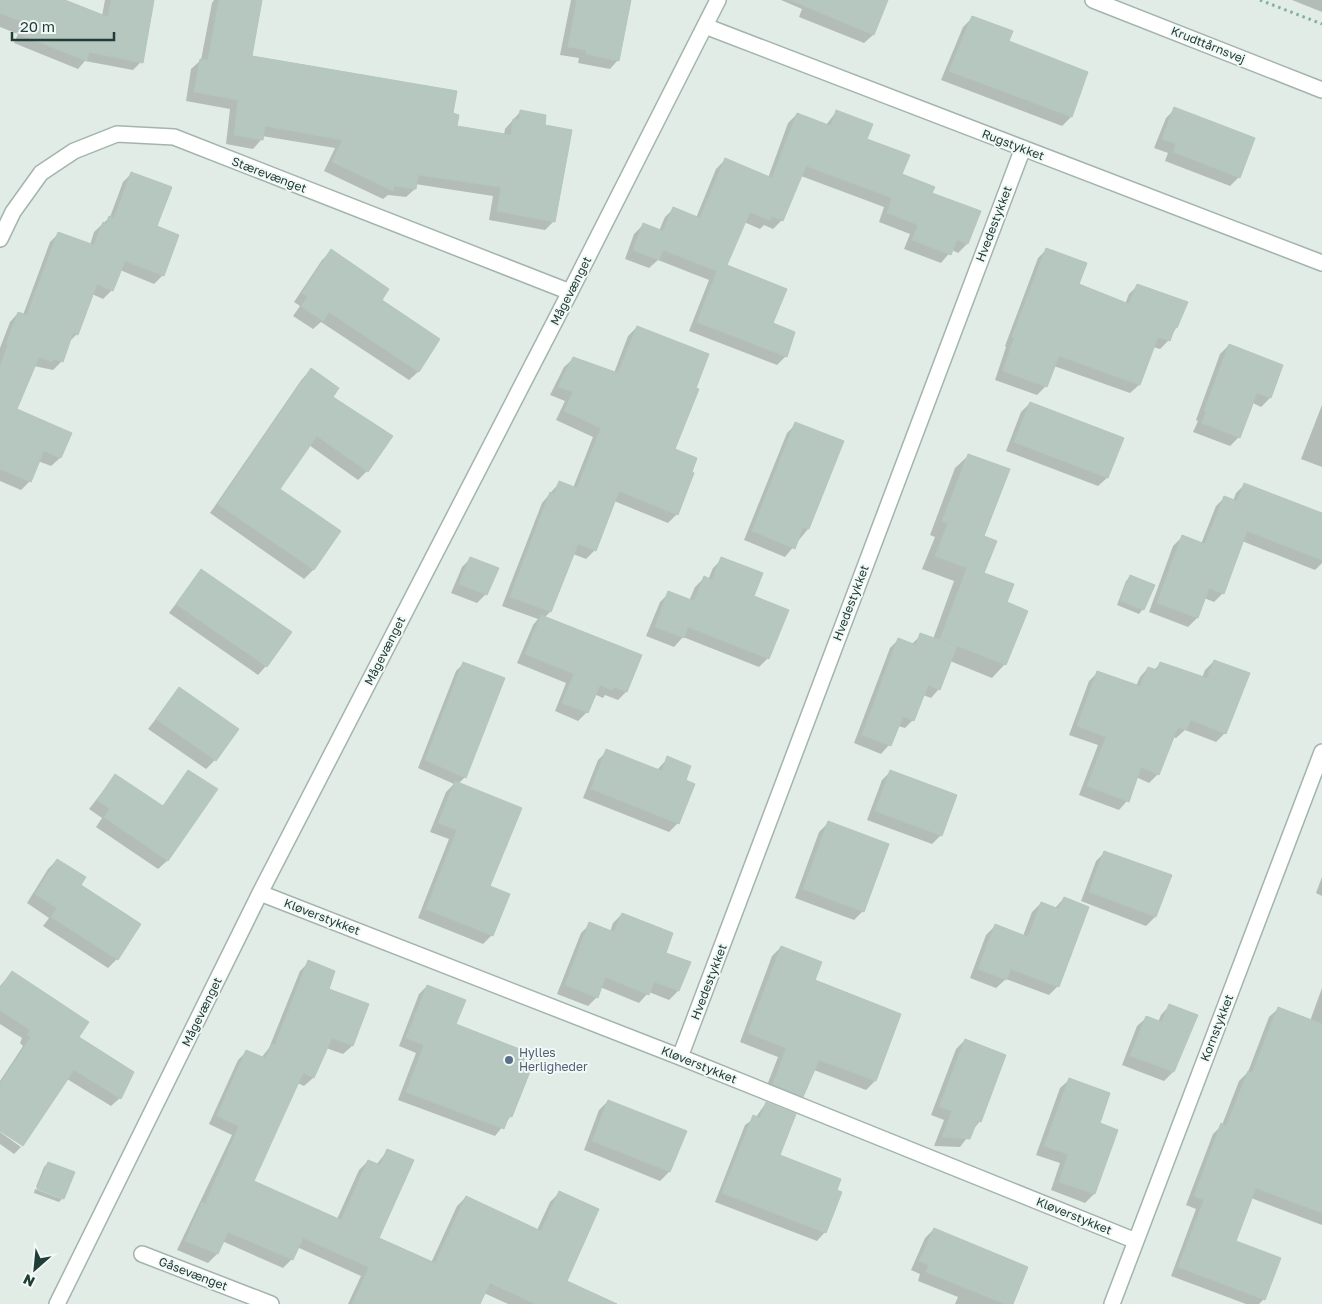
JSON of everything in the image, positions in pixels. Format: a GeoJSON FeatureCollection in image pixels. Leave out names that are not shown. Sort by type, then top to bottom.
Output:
{"type":"FeatureCollection","features":[{"type":"Feature","properties":{"kind":"street","name":"Mågevænget"},"geometry":{"type":"LineString","coordinates":[[57,1304],[260,893],[570,292],[718,0]]}},
{"type":"Feature","properties":{"kind":"street","name":"Krudttårnsvej"},"geometry":{"type":"LineString","coordinates":[[1093,0],[1322,90]]}},
{"type":"Feature","properties":{"kind":"street","name":"Rugstykket"},"geometry":{"type":"LineString","coordinates":[[704,26],[1322,263]]}},
{"type":"Feature","properties":{"kind":"street","name":"Stærevænget"},"geometry":{"type":"LineString","coordinates":[[0,239],[13,212],[41,173],[74,151],[117,134],[174,138],[570,292]]}},
{"type":"Feature","properties":{"kind":"street","name":"Hvedestykket"},"geometry":{"type":"LineString","coordinates":[[680,1058],[1023,148]]}},
{"type":"Feature","properties":{"kind":"street","name":"Kornstykket"},"geometry":{"type":"LineString","coordinates":[[1112,1304],[1322,752]]}},
{"type":"Feature","properties":{"kind":"street","name":"Kløverstykket"},"geometry":{"type":"LineString","coordinates":[[260,893],[680,1058],[1136,1241]]}},
{"type":"Feature","properties":{"kind":"street","name":"Gåsevænget"},"geometry":{"type":"LineString","coordinates":[[142,1254],[271,1304]]}},
{"type":"Feature","properties":{"kind":"path"},"geometry":{"type":"LineString","coordinates":[[1260,0],[1322,24]]}},
{"type":"Feature","properties":{"kind":"building"},"geometry":{"type":"Polygon","coordinates":[[[0,0],[65,0],[108,17],[111,0],[154,0],[143,63],[89,52],[87,61],[21,35],[26,23],[0,13],[0,0]]]}},
{"type":"Feature","properties":{"kind":"building"},"geometry":{"type":"Polygon","coordinates":[[[219,0],[262,0],[252,56],[457,91],[453,113],[459,115],[457,126],[511,135],[513,119],[519,120],[520,110],[546,115],[545,125],[572,130],[555,222],[497,211],[501,187],[418,175],[416,189],[394,186],[393,191],[332,162],[342,140],[265,126],[263,140],[234,135],[238,100],[194,92],[200,59],[208,60],[219,0]]]}},
{"type":"Feature","properties":{"kind":"building"},"geometry":{"type":"Polygon","coordinates":[[[577,0],[631,0],[619,61],[586,54],[586,50],[568,47],[577,0]]]}},
{"type":"Feature","properties":{"kind":"building"},"geometry":{"type":"Polygon","coordinates":[[[790,0],[888,0],[874,35],[790,0]]]}},
{"type":"Feature","properties":{"kind":"building"},"geometry":{"type":"Polygon","coordinates":[[[972,16],[1013,31],[1009,41],[1088,72],[1072,117],[949,71],[972,16]]]}},
{"type":"Feature","properties":{"kind":"building"},"geometry":{"type":"Polygon","coordinates":[[[1174,107],[1255,138],[1240,178],[1173,152],[1176,144],[1162,139],[1174,107]]]}},
{"type":"Feature","properties":{"kind":"building"},"geometry":{"type":"Polygon","coordinates":[[[836,110],[873,124],[867,139],[910,155],[902,174],[935,187],[932,193],[981,211],[968,244],[957,240],[951,255],[912,240],[918,225],[887,213],[892,198],[806,166],[783,221],[772,216],[770,220],[750,212],[727,265],[787,289],[773,323],[795,332],[787,357],[697,322],[717,271],[663,250],[659,260],[633,250],[643,223],[663,231],[673,207],[700,218],[725,158],[772,178],[797,113],[831,126],[836,110]]]}},
{"type":"Feature","properties":{"kind":"building"},"geometry":{"type":"Polygon","coordinates":[[[131,172],[172,187],[157,226],[179,235],[164,276],[125,261],[113,291],[97,284],[78,335],[73,333],[63,362],[54,359],[52,362],[39,357],[17,409],[72,433],[61,458],[44,451],[31,482],[0,469],[0,366],[8,345],[6,344],[18,312],[27,315],[58,232],[94,245],[103,222],[106,224],[109,216],[114,218],[131,172]]]}},
{"type":"Feature","properties":{"kind":"building"},"geometry":{"type":"Polygon","coordinates":[[[1046,248],[1087,263],[1079,284],[1129,304],[1137,284],[1188,302],[1170,341],[1158,337],[1140,385],[1059,356],[1047,387],[1003,371],[1014,338],[1012,337],[1046,248]]]}},
{"type":"Feature","properties":{"kind":"building"},"geometry":{"type":"Polygon","coordinates":[[[331,249],[389,289],[382,300],[440,339],[419,372],[329,312],[323,321],[301,306],[308,297],[302,293],[331,249]]]}},
{"type":"Feature","properties":{"kind":"building"},"geometry":{"type":"Polygon","coordinates":[[[637,326],[709,354],[696,388],[699,389],[675,449],[697,458],[692,472],[694,473],[678,515],[619,491],[596,551],[578,544],[551,612],[510,597],[550,492],[554,494],[559,481],[577,488],[601,428],[564,411],[573,392],[558,387],[573,357],[618,373],[637,326]]]}},
{"type":"Feature","properties":{"kind":"building"},"geometry":{"type":"Polygon","coordinates":[[[1229,344],[1283,365],[1271,398],[1257,393],[1240,438],[1202,423],[1206,412],[1204,411],[1229,344]]]}},
{"type":"Feature","properties":{"kind":"building"},"geometry":{"type":"Polygon","coordinates":[[[311,368],[339,388],[333,397],[393,436],[368,472],[317,436],[280,489],[341,531],[314,570],[218,504],[311,368]]]}},
{"type":"Feature","properties":{"kind":"building"},"geometry":{"type":"Polygon","coordinates":[[[1030,402],[1124,438],[1108,478],[1014,442],[1030,402]]]}},
{"type":"Feature","properties":{"kind":"building"},"geometry":{"type":"Polygon","coordinates":[[[795,422],[844,441],[809,529],[803,527],[795,549],[752,531],[795,422]]]}},
{"type":"Feature","properties":{"kind":"building"},"geometry":{"type":"Polygon","coordinates":[[[968,454],[1010,469],[984,536],[997,541],[984,573],[1014,584],[1007,602],[1028,611],[1006,665],[940,639],[967,568],[935,556],[948,523],[942,521],[968,454]]]}},
{"type":"Feature","properties":{"kind":"building"},"geometry":{"type":"Polygon","coordinates":[[[1244,483],[1322,513],[1322,560],[1247,531],[1224,594],[1209,588],[1198,618],[1157,603],[1182,535],[1205,544],[1224,496],[1237,501],[1244,483]]]}},
{"type":"Feature","properties":{"kind":"building"},"geometry":{"type":"Polygon","coordinates":[[[470,557],[499,568],[487,595],[459,584],[470,557]]]}},
{"type":"Feature","properties":{"kind":"building"},"geometry":{"type":"Polygon","coordinates":[[[721,557],[763,573],[754,596],[789,610],[769,659],[688,627],[684,638],[655,627],[668,591],[694,601],[704,576],[712,580],[721,557]]]}},
{"type":"Feature","properties":{"kind":"building"},"geometry":{"type":"Polygon","coordinates":[[[201,569],[292,632],[267,667],[176,604],[201,569]]]}},
{"type":"Feature","properties":{"kind":"building"},"geometry":{"type":"Polygon","coordinates":[[[1130,575],[1155,585],[1144,610],[1120,601],[1130,575]]]}},
{"type":"Feature","properties":{"kind":"building"},"geometry":{"type":"Polygon","coordinates":[[[541,615],[642,655],[627,692],[614,687],[612,690],[600,685],[588,713],[562,703],[574,674],[525,654],[541,615]]]}},
{"type":"Feature","properties":{"kind":"building"},"geometry":{"type":"Polygon","coordinates":[[[920,633],[957,646],[940,690],[928,685],[914,721],[903,716],[891,746],[862,735],[898,638],[916,645],[920,633]]]}},
{"type":"Feature","properties":{"kind":"building"},"geometry":{"type":"Polygon","coordinates":[[[1214,660],[1250,673],[1226,734],[1191,720],[1186,730],[1178,727],[1159,775],[1141,767],[1129,802],[1087,786],[1106,737],[1077,726],[1097,671],[1140,686],[1148,667],[1157,670],[1160,662],[1207,678],[1214,660]]]}},
{"type":"Feature","properties":{"kind":"building"},"geometry":{"type":"Polygon","coordinates":[[[463,662],[505,678],[466,778],[425,760],[463,662]]]}},
{"type":"Feature","properties":{"kind":"building"},"geometry":{"type":"Polygon","coordinates":[[[179,687],[239,729],[216,761],[156,719],[179,687]]]}},
{"type":"Feature","properties":{"kind":"building"},"geometry":{"type":"Polygon","coordinates":[[[606,749],[662,771],[667,756],[691,766],[686,780],[695,784],[679,824],[591,789],[606,749]]]}},
{"type":"Feature","properties":{"kind":"building"},"geometry":{"type":"Polygon","coordinates":[[[188,770],[218,789],[168,861],[104,817],[110,809],[97,800],[115,774],[163,806],[188,770]]]}},
{"type":"Feature","properties":{"kind":"building"},"geometry":{"type":"Polygon","coordinates":[[[890,770],[957,795],[942,836],[875,811],[890,770]]]}},
{"type":"Feature","properties":{"kind":"building"},"geometry":{"type":"Polygon","coordinates":[[[455,781],[522,808],[490,886],[510,894],[493,936],[426,909],[457,830],[438,823],[455,781]]]}},
{"type":"Feature","properties":{"kind":"building"},"geometry":{"type":"Polygon","coordinates":[[[828,821],[889,844],[864,912],[803,889],[828,821]]]}},
{"type":"Feature","properties":{"kind":"building"},"geometry":{"type":"Polygon","coordinates":[[[1104,851],[1172,875],[1156,917],[1089,892],[1104,851]]]}},
{"type":"Feature","properties":{"kind":"building"},"geometry":{"type":"Polygon","coordinates":[[[57,859],[86,877],[81,885],[141,924],[118,960],[51,917],[57,908],[35,894],[57,859]]]}},
{"type":"Feature","properties":{"kind":"building"},"geometry":{"type":"Polygon","coordinates":[[[1064,897],[1089,907],[1059,987],[1011,969],[1006,980],[978,969],[995,924],[1028,937],[1041,902],[1059,909],[1064,897]]]}},
{"type":"Feature","properties":{"kind":"building"},"geometry":{"type":"Polygon","coordinates":[[[622,913],[673,933],[666,953],[691,962],[679,991],[654,982],[649,995],[605,977],[598,998],[565,985],[589,922],[614,932],[622,913]]]}},
{"type":"Feature","properties":{"kind":"building"},"geometry":{"type":"Polygon","coordinates":[[[781,946],[822,962],[815,980],[901,1014],[876,1081],[819,1060],[803,1097],[773,1084],[786,1048],[748,1033],[781,946]]]}},
{"type":"Feature","properties":{"kind":"building"},"geometry":{"type":"Polygon","coordinates":[[[308,960],[335,971],[329,989],[369,1004],[353,1046],[332,1038],[314,1078],[303,1073],[254,1181],[341,1220],[368,1160],[380,1165],[387,1149],[414,1160],[379,1238],[435,1263],[466,1196],[541,1231],[559,1191],[599,1209],[567,1281],[617,1304],[536,1304],[490,1283],[480,1304],[352,1304],[369,1267],[303,1238],[293,1260],[228,1232],[218,1254],[185,1241],[202,1202],[205,1204],[239,1126],[217,1116],[246,1050],[265,1058],[272,1044],[275,1045],[308,960]]]}},
{"type":"Feature","properties":{"kind":"building"},"geometry":{"type":"Polygon","coordinates":[[[12,971],[89,1022],[79,1037],[134,1072],[121,1099],[74,1070],[23,1146],[0,1131],[0,1084],[31,1037],[27,1035],[30,1030],[0,1010],[0,988],[12,971]]]}},
{"type":"Feature","properties":{"kind":"building"},"geometry":{"type":"Polygon","coordinates":[[[427,985],[466,1000],[456,1024],[527,1052],[522,1065],[531,1069],[512,1117],[509,1116],[504,1129],[406,1092],[424,1045],[406,1038],[427,985]]]}},
{"type":"Feature","properties":{"kind":"building"},"geometry":{"type":"Polygon","coordinates":[[[1169,1004],[1198,1015],[1174,1072],[1130,1056],[1146,1016],[1162,1022],[1169,1004]]]}},
{"type":"Feature","properties":{"kind":"building"},"geometry":{"type":"Polygon","coordinates":[[[1278,1007],[1322,1024],[1322,1213],[1256,1188],[1236,1241],[1281,1258],[1265,1300],[1178,1267],[1204,1200],[1194,1196],[1221,1123],[1226,1126],[1248,1071],[1252,1073],[1278,1007]]]}},
{"type":"Feature","properties":{"kind":"building"},"geometry":{"type":"Polygon","coordinates":[[[965,1039],[1006,1055],[981,1122],[977,1121],[970,1139],[942,1137],[952,1111],[939,1107],[965,1039]]]}},
{"type":"Feature","properties":{"kind":"building"},"geometry":{"type":"Polygon","coordinates":[[[1069,1078],[1110,1093],[1100,1123],[1118,1130],[1095,1194],[1059,1182],[1068,1154],[1044,1146],[1069,1078]]]}},
{"type":"Feature","properties":{"kind":"building"},"geometry":{"type":"Polygon","coordinates":[[[608,1100],[687,1131],[670,1172],[592,1141],[608,1100]]]}},
{"type":"Feature","properties":{"kind":"building"},"geometry":{"type":"Polygon","coordinates":[[[766,1102],[796,1114],[780,1155],[841,1179],[837,1190],[842,1192],[826,1233],[722,1193],[753,1115],[760,1118],[766,1102]]]}},
{"type":"Feature","properties":{"kind":"building"},"geometry":{"type":"Polygon","coordinates":[[[48,1162],[75,1172],[64,1199],[37,1189],[48,1162]]]}},
{"type":"Feature","properties":{"kind":"building"},"geometry":{"type":"Polygon","coordinates":[[[934,1228],[1028,1267],[1013,1304],[1005,1304],[926,1272],[929,1265],[919,1261],[934,1228]]]}},
{"type":"Feature","properties":{"kind":"place","name":"Hylles Herligheder"},"geometry":{"type":"Point","coordinates":[509,1060]}}]}
